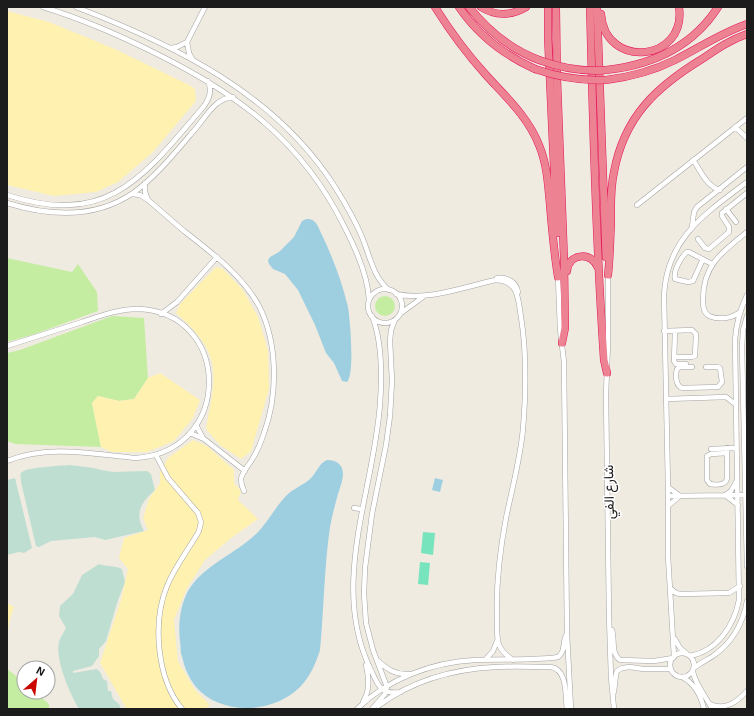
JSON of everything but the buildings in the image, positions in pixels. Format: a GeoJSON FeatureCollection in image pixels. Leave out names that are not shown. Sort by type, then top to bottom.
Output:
{"type":"FeatureCollection","features":[{"type":"Feature","properties":{"kind":"highway"},"geometry":{"type":"LineString","coordinates":[[435,7],[475,63],[520,113],[536,137],[547,176],[558,277]]}},
{"type":"Feature","properties":{"kind":"highway"},"geometry":{"type":"LineString","coordinates":[[459,7],[474,26],[495,45],[518,61],[535,69],[574,79],[606,80],[626,77],[656,68],[675,60],[719,36],[747,24]]}},
{"type":"Feature","properties":{"kind":"highway"},"geometry":{"type":"LineString","coordinates":[[469,7],[488,28],[517,50],[539,60],[570,69],[590,71],[606,70],[639,64],[666,54],[689,40],[710,18],[718,7]]}},
{"type":"Feature","properties":{"kind":"highway"},"geometry":{"type":"LineString","coordinates":[[481,7],[494,13],[503,14],[517,11],[526,7]]}},
{"type":"Feature","properties":{"kind":"highway"},"geometry":{"type":"LineString","coordinates":[[548,7],[548,38],[555,103],[564,289],[565,331],[562,343]]}},
{"type":"Feature","properties":{"kind":"highway"},"geometry":{"type":"LineString","coordinates":[[556,7],[555,103],[558,277]]}},
{"type":"Feature","properties":{"kind":"highway"},"geometry":{"type":"LineString","coordinates":[[590,7],[605,250],[608,275]]}},
{"type":"Feature","properties":{"kind":"highway"},"geometry":{"type":"LineString","coordinates":[[597,7],[596,108],[599,270],[604,355],[607,373]]}},
{"type":"Feature","properties":{"kind":"highway"},"geometry":{"type":"LineString","coordinates":[[601,7],[602,24],[612,41],[624,49],[643,53],[657,49],[672,37],[678,25],[680,15],[679,7]]}},
{"type":"Feature","properties":{"kind":"highway"},"geometry":{"type":"LineString","coordinates":[[608,275],[613,174],[620,148],[632,123],[649,100],[676,75],[720,47],[747,34]]}},
{"type":"Feature","properties":{"kind":"highway"},"geometry":{"type":"LineString","coordinates":[[564,289],[567,267],[576,257],[590,257],[596,263],[599,270]]}},
{"type":"Feature","properties":{"kind":"street"},"geometry":{"type":"LineString","coordinates":[[43,7],[74,17],[124,38],[186,68],[233,97],[257,115],[281,137],[304,162],[340,217],[352,242],[367,284],[369,300],[368,308],[376,328],[381,393],[379,415],[361,510],[355,562],[354,607],[356,626],[364,654],[369,680],[368,690],[363,704]]}},
{"type":"Feature","properties":{"kind":"street"},"geometry":{"type":"LineString","coordinates":[[76,7],[134,31],[193,60],[231,83],[263,107],[286,127],[307,149],[326,173],[344,201],[362,236],[378,279],[389,290],[396,294],[412,297],[424,296],[499,278],[509,279],[516,286],[518,290],[524,354],[524,416],[518,460],[501,551],[497,607],[498,640],[502,650],[513,660]]}},
{"type":"Feature","properties":{"kind":"street"},"geometry":{"type":"LineString","coordinates":[[170,48],[181,46],[187,42],[205,7]]}},
{"type":"Feature","properties":{"kind":"street"},"geometry":{"type":"LineString","coordinates":[[187,42],[189,53],[193,60]]}},
{"type":"Feature","properties":{"kind":"street"},"geometry":{"type":"LineString","coordinates":[[7,195],[36,203],[74,205],[98,201],[120,191],[138,178],[160,158],[207,103],[210,94],[210,85],[208,81]]}},
{"type":"Feature","properties":{"kind":"street"},"geometry":{"type":"LineString","coordinates":[[7,203],[37,211],[63,214],[104,207],[132,194],[145,183],[179,148],[216,104],[224,99],[233,97]]}},
{"type":"Feature","properties":{"kind":"street"},"geometry":{"type":"LineString","coordinates":[[637,205],[747,118]]}},
{"type":"Feature","properties":{"kind":"street"},"geometry":{"type":"LineString","coordinates":[[737,126],[747,138]]}},
{"type":"Feature","properties":{"kind":"street"},"geometry":{"type":"LineString","coordinates":[[692,161],[712,187],[720,190]]}},
{"type":"Feature","properties":{"kind":"street"},"geometry":{"type":"LineString","coordinates":[[692,227],[695,211],[747,167]]}},
{"type":"Feature","properties":{"kind":"street"},"geometry":{"type":"LineString","coordinates":[[145,183],[145,192],[148,200]]}},
{"type":"Feature","properties":{"kind":"street"},"geometry":{"type":"LineString","coordinates":[[704,709],[695,688],[689,682],[675,674],[671,669],[673,657],[673,633],[668,556],[664,295],[667,271],[677,247],[692,227],[746,184]]}},
{"type":"Feature","properties":{"kind":"street"},"geometry":{"type":"LineString","coordinates":[[712,187],[712,196]]}},
{"type":"Feature","properties":{"kind":"street"},"geometry":{"type":"LineString","coordinates":[[132,194],[140,195],[148,200],[217,257],[240,280],[259,306],[267,327],[272,350],[274,376],[271,410],[259,447],[242,476],[241,482],[244,490]]}},
{"type":"Feature","properties":{"kind":"street"},"geometry":{"type":"LineString","coordinates":[[723,213],[746,195]]}},
{"type":"Feature","properties":{"kind":"street"},"geometry":{"type":"LineString","coordinates":[[717,206],[734,224]]}},
{"type":"Feature","properties":{"kind":"street"},"geometry":{"type":"LineString","coordinates":[[698,239],[708,249],[730,231],[723,213]]}},
{"type":"Feature","properties":{"kind":"street"},"geometry":{"type":"LineString","coordinates":[[736,325],[725,319],[709,316],[704,309],[704,284],[712,264],[724,251],[746,235]]}},
{"type":"Feature","properties":{"kind":"street"},"geometry":{"type":"LineString","coordinates":[[717,242],[724,251]]}},
{"type":"Feature","properties":{"kind":"street"},"geometry":{"type":"LineString","coordinates":[[703,259],[695,279],[691,282],[676,280],[674,278],[686,252],[689,252],[703,259],[712,264]]}},
{"type":"Feature","properties":{"kind":"street"},"geometry":{"type":"LineString","coordinates":[[162,314],[177,302],[217,257]]}},
{"type":"Feature","properties":{"kind":"street"},"geometry":{"type":"LineString","coordinates":[[667,271],[675,274]]}},
{"type":"Feature","properties":{"kind":"street","name":"شارع الفي"},"geometry":{"type":"LineString","coordinates":[[608,275],[607,373],[610,626],[614,709]]}},
{"type":"Feature","properties":{"kind":"street"},"geometry":{"type":"LineString","coordinates":[[558,277],[560,329],[564,362],[567,634],[571,709]]}},
{"type":"Feature","properties":{"kind":"street"},"geometry":{"type":"LineString","coordinates":[[369,300],[375,292],[380,290],[389,290]]}},
{"type":"Feature","properties":{"kind":"street"},"geometry":{"type":"LineString","coordinates":[[396,294],[401,301],[400,314]]}},
{"type":"Feature","properties":{"kind":"street"},"geometry":{"type":"LineString","coordinates":[[610,626],[613,635],[614,654],[617,658],[620,660],[654,661],[673,657],[679,654],[688,655],[703,653],[719,640],[733,620],[739,600],[740,586],[735,404],[736,325],[747,295]]}},
{"type":"Feature","properties":{"kind":"street"},"geometry":{"type":"LineString","coordinates":[[373,709],[385,689],[367,628],[365,568],[372,514],[383,459],[391,405],[392,369],[390,336],[395,320],[400,314],[424,296]]}},
{"type":"Feature","properties":{"kind":"street"},"geometry":{"type":"LineString","coordinates":[[170,317],[177,302]]}},
{"type":"Feature","properties":{"kind":"street"},"geometry":{"type":"LineString","coordinates":[[7,346],[116,311],[126,309],[143,309],[170,317],[194,338],[207,362],[209,381],[208,394],[203,413],[196,425],[172,448],[156,455],[136,458],[54,451],[26,455],[7,461]]}},
{"type":"Feature","properties":{"kind":"street"},"geometry":{"type":"LineString","coordinates":[[725,319],[740,312]]}},
{"type":"Feature","properties":{"kind":"street"},"geometry":{"type":"LineString","coordinates":[[372,316],[375,320],[385,323],[395,320]]}},
{"type":"Feature","properties":{"kind":"street"},"geometry":{"type":"LineString","coordinates":[[747,316],[742,339],[745,457],[744,495],[747,566]]}},
{"type":"Feature","properties":{"kind":"street"},"geometry":{"type":"LineString","coordinates":[[664,331],[694,330],[696,334],[695,356],[674,359]]}},
{"type":"Feature","properties":{"kind":"street"},"geometry":{"type":"LineString","coordinates":[[675,331],[674,359],[676,364],[686,363]]}},
{"type":"Feature","properties":{"kind":"street"},"geometry":{"type":"LineString","coordinates":[[735,357],[737,360],[738,376],[743,378]]}},
{"type":"Feature","properties":{"kind":"street"},"geometry":{"type":"LineString","coordinates":[[692,367],[680,367],[677,369],[677,384],[681,388],[716,388],[721,384],[720,368],[717,366],[706,366]]}},
{"type":"Feature","properties":{"kind":"street"},"geometry":{"type":"LineString","coordinates":[[696,388],[696,398]]}},
{"type":"Feature","properties":{"kind":"street"},"geometry":{"type":"LineString","coordinates":[[666,399],[726,397],[735,390]]}},
{"type":"Feature","properties":{"kind":"street"},"geometry":{"type":"LineString","coordinates":[[726,397],[735,404]]}},
{"type":"Feature","properties":{"kind":"street"},"geometry":{"type":"LineString","coordinates":[[196,425],[198,431],[204,439]]}},
{"type":"Feature","properties":{"kind":"street"},"geometry":{"type":"LineString","coordinates":[[190,432],[204,439],[245,471]]}},
{"type":"Feature","properties":{"kind":"street"},"geometry":{"type":"LineString","coordinates":[[727,451],[726,482],[724,484],[710,484],[707,480],[707,456],[736,448]]}},
{"type":"Feature","properties":{"kind":"street"},"geometry":{"type":"LineString","coordinates":[[711,449],[727,451]]}},
{"type":"Feature","properties":{"kind":"street"},"geometry":{"type":"LineString","coordinates":[[156,455],[165,473],[198,514],[201,522],[199,531],[167,586],[159,625],[160,654],[166,680],[172,696],[182,709]]}},
{"type":"Feature","properties":{"kind":"street"},"geometry":{"type":"LineString","coordinates":[[383,459],[388,460]]}},
{"type":"Feature","properties":{"kind":"street"},"geometry":{"type":"LineString","coordinates":[[363,466],[370,467]]}},
{"type":"Feature","properties":{"kind":"street"},"geometry":{"type":"LineString","coordinates":[[724,495],[731,491],[737,481]]}},
{"type":"Feature","properties":{"kind":"street"},"geometry":{"type":"LineString","coordinates":[[668,487],[680,496]]}},
{"type":"Feature","properties":{"kind":"street"},"geometry":{"type":"LineString","coordinates":[[724,495],[738,505]]}},
{"type":"Feature","properties":{"kind":"street"},"geometry":{"type":"LineString","coordinates":[[668,496],[744,495]]}},
{"type":"Feature","properties":{"kind":"street"},"geometry":{"type":"LineString","coordinates":[[668,506],[680,496]]}},
{"type":"Feature","properties":{"kind":"street"},"geometry":{"type":"LineString","coordinates":[[354,508],[361,510]]}},
{"type":"Feature","properties":{"kind":"street"},"geometry":{"type":"LineString","coordinates":[[372,514],[378,514]]}},
{"type":"Feature","properties":{"kind":"street"},"geometry":{"type":"LineString","coordinates":[[671,589],[680,594],[729,593],[740,586]]}},
{"type":"Feature","properties":{"kind":"street"},"geometry":{"type":"LineString","coordinates":[[729,593],[739,600]]}},
{"type":"Feature","properties":{"kind":"street"},"geometry":{"type":"LineString","coordinates":[[672,606],[680,594]]}},
{"type":"Feature","properties":{"kind":"street"},"geometry":{"type":"LineString","coordinates":[[680,677],[688,676],[694,669],[719,652],[731,639],[742,620],[747,601]]}},
{"type":"Feature","properties":{"kind":"street"},"geometry":{"type":"LineString","coordinates":[[673,633],[678,645],[694,661],[695,680],[712,709]]}},
{"type":"Feature","properties":{"kind":"street"},"geometry":{"type":"LineString","coordinates":[[376,658],[390,671],[404,674],[415,673],[446,664],[465,661],[558,657],[563,651],[564,640],[567,634]]}},
{"type":"Feature","properties":{"kind":"street"},"geometry":{"type":"LineString","coordinates":[[485,660],[493,651],[498,640]]}},
{"type":"Feature","properties":{"kind":"street"},"geometry":{"type":"LineString","coordinates":[[364,654],[376,681],[385,689],[393,693],[401,692]]}},
{"type":"Feature","properties":{"kind":"street"},"geometry":{"type":"LineString","coordinates":[[373,709],[401,692],[428,679],[456,672],[496,667],[557,668],[562,675],[567,709]]}},
{"type":"Feature","properties":{"kind":"street"},"geometry":{"type":"LineString","coordinates":[[613,697],[616,674],[617,671],[622,668],[671,669]]}},
{"type":"Feature","properties":{"kind":"street"},"geometry":{"type":"LineString","coordinates":[[357,709],[385,689],[415,673]]}},
{"type":"Feature","properties":{"kind":"street"},"geometry":{"type":"LineString","coordinates":[[730,709],[733,703],[747,690]]}},
{"type":"Feature","properties":{"kind":"street"},"geometry":{"type":"LineString","coordinates":[[710,704],[722,707],[733,703]]}},
{"type":"Feature","properties":{"kind":"green space"},"geometry":{"type":"Polygon","coordinates":[[[7,258],[72,272],[78,264],[97,292],[98,311],[32,335],[7,342],[7,258]]]}},
{"type":"Feature","properties":{"kind":"green space"},"geometry":{"type":"Polygon","coordinates":[[[385,296],[392,299],[395,306],[392,313],[385,316],[378,313],[375,306],[378,299],[385,296]]]}},
{"type":"Feature","properties":{"kind":"green space"},"geometry":{"type":"Polygon","coordinates":[[[112,316],[144,318],[148,378],[134,399],[119,401],[98,396],[92,403],[101,447],[15,444],[7,441],[7,353],[20,350],[112,316]]]}},
{"type":"Feature","properties":{"kind":"green space"},"geometry":{"type":"Polygon","coordinates":[[[69,465],[113,472],[147,471],[151,474],[155,490],[146,499],[140,509],[139,514],[144,531],[105,540],[95,537],[51,541],[39,547],[36,546],[21,482],[21,473],[29,469],[69,465]]]}},
{"type":"Feature","properties":{"kind":"green space"},"geometry":{"type":"Polygon","coordinates":[[[15,478],[32,548],[24,553],[19,552],[7,555],[7,480],[15,478]]]}},
{"type":"Feature","properties":{"kind":"green space"},"geometry":{"type":"Polygon","coordinates":[[[423,532],[435,533],[433,555],[421,553],[423,532]]]}},
{"type":"Feature","properties":{"kind":"green space"},"geometry":{"type":"Polygon","coordinates":[[[420,562],[430,563],[428,585],[418,584],[420,562]]]}},
{"type":"Feature","properties":{"kind":"green space"},"geometry":{"type":"Polygon","coordinates":[[[99,564],[122,569],[125,582],[106,641],[99,649],[99,656],[92,666],[73,671],[73,673],[97,669],[103,679],[107,681],[108,691],[111,691],[113,699],[119,704],[121,709],[79,709],[64,677],[59,658],[59,642],[66,628],[59,616],[60,606],[73,594],[82,575],[99,564]]]}},
{"type":"Feature","properties":{"kind":"green space"},"geometry":{"type":"Polygon","coordinates":[[[7,669],[16,676],[16,700],[44,700],[49,704],[49,709],[7,709],[7,669]]]}},
{"type":"Feature","properties":{"kind":"sand"},"geometry":{"type":"Polygon","coordinates":[[[7,11],[49,22],[117,50],[189,85],[195,89],[196,101],[153,152],[118,182],[96,192],[54,196],[7,185],[7,11]]]}},
{"type":"Feature","properties":{"kind":"sand"},"geometry":{"type":"Polygon","coordinates":[[[216,267],[223,269],[243,290],[258,317],[268,351],[269,389],[251,451],[241,459],[220,445],[206,429],[213,384],[212,361],[205,345],[195,331],[176,313],[180,304],[216,267]]]}},
{"type":"Feature","properties":{"kind":"sand"},"geometry":{"type":"Polygon","coordinates":[[[160,373],[200,400],[193,418],[174,441],[147,452],[112,452],[101,447],[92,403],[98,396],[119,401],[134,399],[148,378],[160,373]]]}},
{"type":"Feature","properties":{"kind":"sand"},"geometry":{"type":"Polygon","coordinates":[[[193,440],[207,446],[234,470],[234,483],[241,491],[238,500],[258,519],[231,538],[205,560],[187,588],[174,620],[178,661],[195,690],[210,705],[205,709],[128,709],[100,663],[121,600],[128,569],[119,558],[124,538],[148,530],[143,518],[149,499],[160,483],[160,472],[168,458],[193,440]]]}},
{"type":"Feature","properties":{"kind":"sand"},"geometry":{"type":"Polygon","coordinates":[[[7,603],[14,607],[7,636],[7,603]]]}},
{"type":"Feature","properties":{"kind":"water"},"geometry":{"type":"Polygon","coordinates":[[[306,219],[313,220],[319,228],[337,270],[348,307],[351,334],[351,369],[347,382],[342,381],[334,363],[326,353],[315,325],[298,290],[285,274],[273,269],[269,264],[268,260],[270,257],[279,252],[294,237],[302,221],[306,219]]]}},
{"type":"Feature","properties":{"kind":"water"},"geometry":{"type":"Polygon","coordinates":[[[327,460],[336,462],[340,465],[343,471],[343,476],[330,527],[326,558],[320,650],[315,665],[307,679],[300,687],[289,696],[276,702],[262,707],[247,708],[233,707],[219,703],[196,687],[184,664],[181,653],[179,629],[181,609],[185,597],[195,581],[203,573],[259,531],[287,495],[313,476],[322,463],[327,460]]]}},
{"type":"Feature","properties":{"kind":"water"},"geometry":{"type":"Polygon","coordinates":[[[435,478],[443,480],[440,492],[432,490],[435,478]]]}}]}
